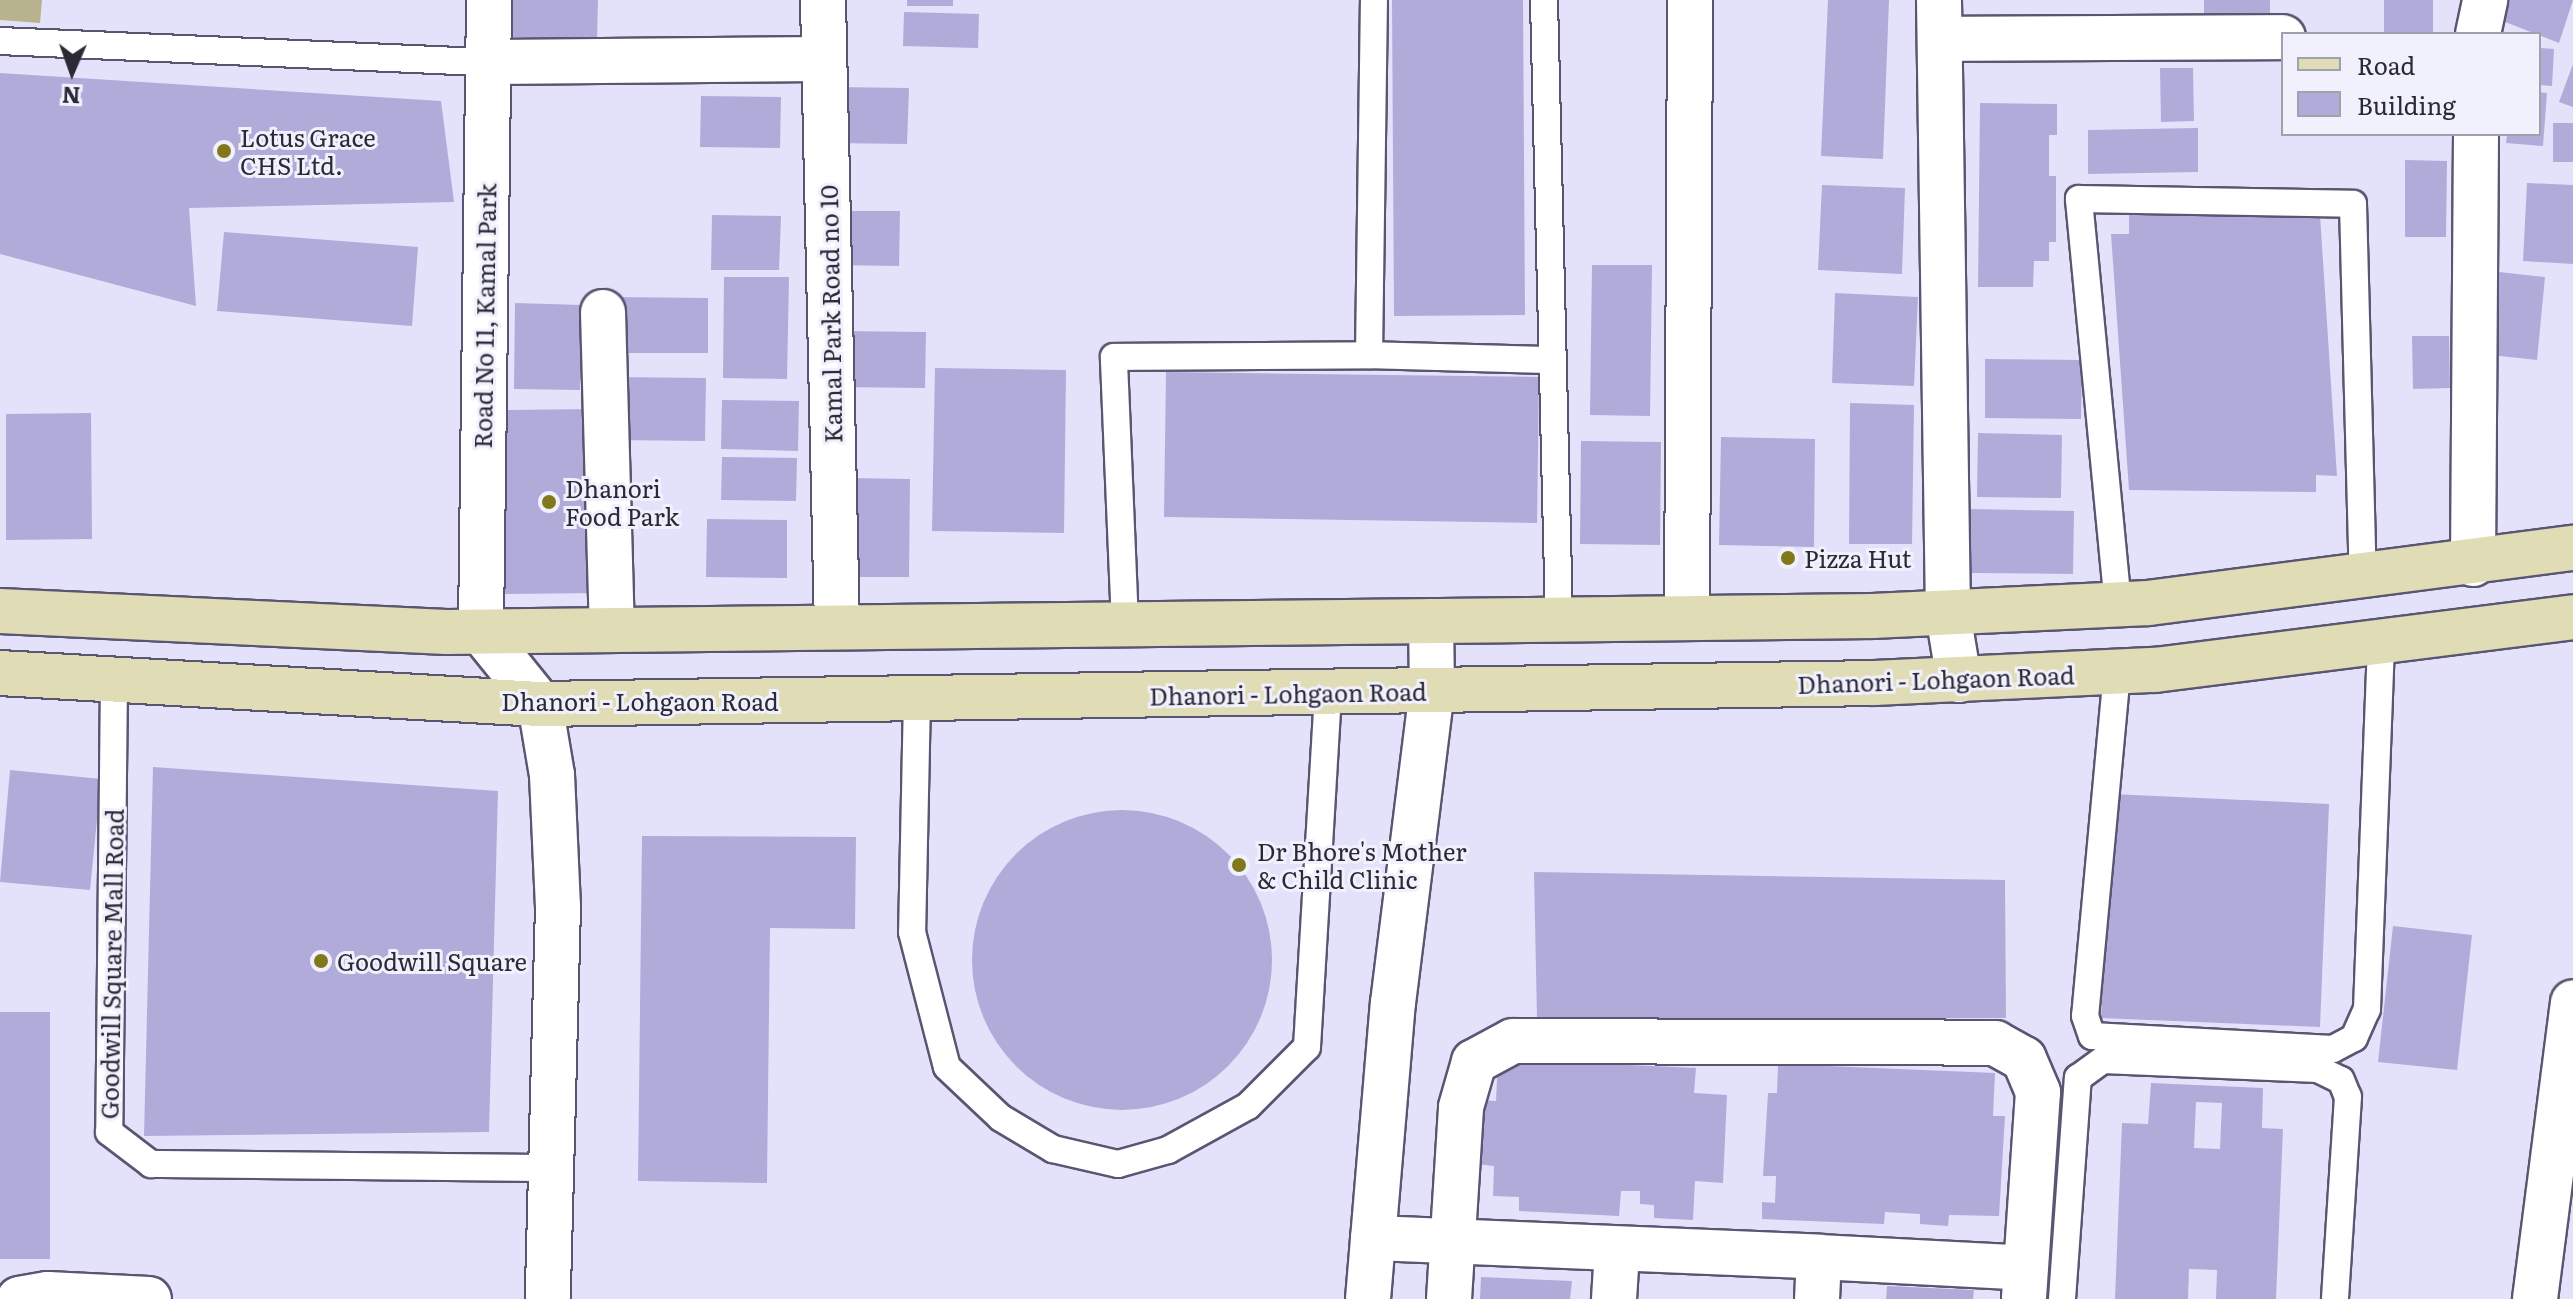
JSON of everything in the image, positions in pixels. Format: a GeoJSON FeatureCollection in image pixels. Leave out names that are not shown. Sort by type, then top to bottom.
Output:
{"type":"FeatureCollection","features":[{"type":"Feature","properties":{"kind":"main road"},"geometry":{"type":"LineString","coordinates":[[0,611],[481,631],[1948,614],[2118,605],[2473,564],[2573,548]]}},
{"type":"Feature","properties":{"kind":"main road","name":"Dhanori - Lohgaon Road"},"geometry":{"type":"LineString","coordinates":[[0,673],[540,704],[1959,680],[2117,672],[2573,617]]}},
{"type":"Feature","properties":{"kind":"street","name":"Road No 11, Kamal Park"},"geometry":{"type":"LineString","coordinates":[[481,631],[489,0]]}},
{"type":"Feature","properties":{"kind":"street","name":"Kamal Park Road no 10"},"geometry":{"type":"LineString","coordinates":[[823,0],[837,627]]}},
{"type":"Feature","properties":{"kind":"street"},"geometry":{"type":"LineString","coordinates":[[1687,618],[1690,0]]}},
{"type":"Feature","properties":{"kind":"street"},"geometry":{"type":"LineString","coordinates":[[2478,32],[2485,0]]}},
{"type":"Feature","properties":{"kind":"street"},"geometry":{"type":"LineString","coordinates":[[1959,680],[1948,614],[1940,20],[2281,37]]}},
{"type":"Feature","properties":{"kind":"street"},"geometry":{"type":"LineString","coordinates":[[487,62],[824,59]]}},
{"type":"Feature","properties":{"kind":"street"},"geometry":{"type":"LineString","coordinates":[[2473,564],[2476,136]]}},
{"type":"Feature","properties":{"kind":"street"},"geometry":{"type":"LineString","coordinates":[[603,312],[612,630]]}},
{"type":"Feature","properties":{"kind":"street"},"geometry":{"type":"LineString","coordinates":[[1368,1299],[1393,1003],[1432,690],[1431,621]]}},
{"type":"Feature","properties":{"kind":"street"},"geometry":{"type":"LineString","coordinates":[[481,631],[540,704],[552,775],[558,906],[548,1299]]}},
{"type":"Feature","properties":{"kind":"street"},"geometry":{"type":"LineString","coordinates":[[2535,1299],[2573,1002]]}},
{"type":"Feature","properties":{"kind":"street"},"geometry":{"type":"LineString","coordinates":[[1373,1238],[1454,1241],[1617,1251],[1818,1278],[2025,1284],[2038,1092],[2024,1059],[1995,1043],[1513,1041],[1474,1062],[1461,1107],[1454,1241],[1449,1299]]}},
{"type":"Feature","properties":{"kind":"street"},"geometry":{"type":"LineString","coordinates":[[1614,1299],[1617,1251]]}},
{"type":"Feature","properties":{"kind":"street"},"geometry":{"type":"LineString","coordinates":[[19,1299],[62,1294],[149,1299]]}},
{"type":"Feature","properties":{"kind":"lane"},"geometry":{"type":"LineString","coordinates":[[1369,355],[1374,0]]}},
{"type":"Feature","properties":{"kind":"lane"},"geometry":{"type":"LineString","coordinates":[[1544,0],[1559,620]]}},
{"type":"Feature","properties":{"kind":"lane"},"geometry":{"type":"LineString","coordinates":[[0,41],[487,62]]}},
{"type":"Feature","properties":{"kind":"lane"},"geometry":{"type":"LineString","coordinates":[[2118,605],[2079,199],[2353,204],[2363,576]]}},
{"type":"Feature","properties":{"kind":"lane"},"geometry":{"type":"LineString","coordinates":[[1125,624],[1114,357],[1369,355],[1552,360]]}},
{"type":"Feature","properties":{"kind":"lane"},"geometry":{"type":"LineString","coordinates":[[2117,672],[2085,1016],[2092,1036],[2333,1049],[2354,1038],[2367,1009],[2381,642]]}},
{"type":"Feature","properties":{"kind":"lane","name":"Goodwill Square Mall Road"},"geometry":{"type":"LineString","coordinates":[[114,679],[109,1132],[151,1164],[552,1168]]}},
{"type":"Feature","properties":{"kind":"lane"},"geometry":{"type":"LineString","coordinates":[[917,698],[912,932],[947,1067],[1001,1118],[1053,1149],[1118,1164],[1168,1150],[1248,1106],[1307,1047],[1328,692]]}},
{"type":"Feature","properties":{"kind":"lane"},"geometry":{"type":"LineString","coordinates":[[2062,1299],[2078,1078],[2103,1060],[2318,1069],[2341,1080],[2348,1097],[2335,1299]]}},
{"type":"Feature","properties":{"kind":"shaded area"},"geometry":{"type":"Polygon","coordinates":[[[0,0],[42,0],[40,23],[0,20],[0,0]]]}},
{"type":"Feature","properties":{"kind":"building"},"geometry":{"type":"Polygon","coordinates":[[[511,0],[598,0],[597,39],[510,37],[511,0]]]}},
{"type":"Feature","properties":{"kind":"building"},"geometry":{"type":"Polygon","coordinates":[[[907,0],[953,0],[953,6],[907,6],[907,0]]]}},
{"type":"Feature","properties":{"kind":"building"},"geometry":{"type":"Polygon","coordinates":[[[1392,0],[1523,0],[1525,315],[1394,316],[1392,0]]]}},
{"type":"Feature","properties":{"kind":"building"},"geometry":{"type":"Polygon","coordinates":[[[1828,0],[1889,0],[1883,159],[1821,156],[1828,0]]]}},
{"type":"Feature","properties":{"kind":"building"},"geometry":{"type":"Polygon","coordinates":[[[2204,0],[2270,0],[2270,14],[2204,16],[2204,0]]]}},
{"type":"Feature","properties":{"kind":"building"},"geometry":{"type":"Polygon","coordinates":[[[2384,0],[2433,0],[2433,32],[2384,32],[2384,0]]]}},
{"type":"Feature","properties":{"kind":"building"},"geometry":{"type":"Polygon","coordinates":[[[2508,0],[2573,0],[2559,43],[2541,36],[2541,32],[2531,32],[2500,20],[2508,0]]]}},
{"type":"Feature","properties":{"kind":"building"},"geometry":{"type":"Polygon","coordinates":[[[904,12],[979,14],[978,48],[903,46],[904,12]]]}},
{"type":"Feature","properties":{"kind":"building"},"geometry":{"type":"Polygon","coordinates":[[[2541,48],[2554,49],[2552,86],[2541,85],[2541,48]]]}},
{"type":"Feature","properties":{"kind":"building"},"geometry":{"type":"Polygon","coordinates":[[[2573,64],[2573,107],[2559,102],[2573,64]]]}},
{"type":"Feature","properties":{"kind":"building"},"geometry":{"type":"Polygon","coordinates":[[[2160,68],[2193,68],[2194,121],[2161,122],[2160,68]]]}},
{"type":"Feature","properties":{"kind":"building","name":"Lotus Grace CHS Ltd."},"geometry":{"type":"Polygon","coordinates":[[[0,73],[441,101],[454,202],[189,208],[196,306],[0,254],[0,73]]]}},
{"type":"Feature","properties":{"kind":"building"},"geometry":{"type":"Polygon","coordinates":[[[832,87],[909,88],[907,144],[831,143],[832,87]]]}},
{"type":"Feature","properties":{"kind":"building"},"geometry":{"type":"Polygon","coordinates":[[[2541,92],[2547,93],[2543,146],[2506,143],[2507,136],[2541,136],[2541,92]]]}},
{"type":"Feature","properties":{"kind":"building"},"geometry":{"type":"Polygon","coordinates":[[[701,96],[781,97],[780,148],[700,147],[701,96]]]}},
{"type":"Feature","properties":{"kind":"building"},"geometry":{"type":"Polygon","coordinates":[[[1980,103],[2057,104],[2057,135],[2049,135],[2049,176],[2056,176],[2056,242],[2049,242],[2049,261],[2034,261],[2033,287],[1978,287],[1980,103]]]}},
{"type":"Feature","properties":{"kind":"building"},"geometry":{"type":"Polygon","coordinates":[[[2553,123],[2573,123],[2573,162],[2553,162],[2553,123]]]}},
{"type":"Feature","properties":{"kind":"building"},"geometry":{"type":"Polygon","coordinates":[[[2198,128],[2198,172],[2088,174],[2088,130],[2198,128]]]}},
{"type":"Feature","properties":{"kind":"building"},"geometry":{"type":"Polygon","coordinates":[[[2405,160],[2447,161],[2446,237],[2405,237],[2405,160]]]}},
{"type":"Feature","properties":{"kind":"building"},"geometry":{"type":"Polygon","coordinates":[[[2527,183],[2573,185],[2573,264],[2523,261],[2527,183]]]}},
{"type":"Feature","properties":{"kind":"building"},"geometry":{"type":"Polygon","coordinates":[[[1822,185],[1905,188],[1902,274],[1818,270],[1822,185]]]}},
{"type":"Feature","properties":{"kind":"building"},"geometry":{"type":"Polygon","coordinates":[[[835,211],[900,211],[899,266],[835,265],[835,211]]]}},
{"type":"Feature","properties":{"kind":"building"},"geometry":{"type":"Polygon","coordinates":[[[2129,213],[2320,215],[2337,476],[2316,475],[2316,492],[2129,490],[2111,234],[2129,234],[2129,213]]]}},
{"type":"Feature","properties":{"kind":"building"},"geometry":{"type":"Polygon","coordinates":[[[712,215],[781,216],[779,270],[711,270],[712,215]]]}},
{"type":"Feature","properties":{"kind":"building"},"geometry":{"type":"Polygon","coordinates":[[[224,232],[418,247],[412,326],[217,311],[224,232]]]}},
{"type":"Feature","properties":{"kind":"building"},"geometry":{"type":"Polygon","coordinates":[[[1592,265],[1652,265],[1650,416],[1590,415],[1592,265]]]}},
{"type":"Feature","properties":{"kind":"building"},"geometry":{"type":"Polygon","coordinates":[[[2499,272],[2545,277],[2537,360],[2491,355],[2499,272]]]}},
{"type":"Feature","properties":{"kind":"building"},"geometry":{"type":"Polygon","coordinates":[[[724,277],[789,277],[787,379],[723,378],[724,277]]]}},
{"type":"Feature","properties":{"kind":"building"},"geometry":{"type":"Polygon","coordinates":[[[1835,293],[1918,297],[1914,386],[1832,383],[1835,293]]]}},
{"type":"Feature","properties":{"kind":"building"},"geometry":{"type":"Polygon","coordinates":[[[615,297],[708,298],[708,353],[614,353],[615,297]]]}},
{"type":"Feature","properties":{"kind":"building"},"geometry":{"type":"Polygon","coordinates":[[[515,303],[582,305],[580,390],[514,389],[515,303]]]}},
{"type":"Feature","properties":{"kind":"building"},"geometry":{"type":"Polygon","coordinates":[[[838,331],[926,332],[925,388],[837,387],[838,331]]]}},
{"type":"Feature","properties":{"kind":"building"},"geometry":{"type":"Polygon","coordinates":[[[2412,336],[2449,336],[2450,388],[2413,389],[2412,336]]]}},
{"type":"Feature","properties":{"kind":"building"},"geometry":{"type":"Polygon","coordinates":[[[1985,359],[2082,360],[2081,419],[1985,418],[1985,359]]]}},
{"type":"Feature","properties":{"kind":"building"},"geometry":{"type":"Polygon","coordinates":[[[935,368],[1066,370],[1064,533],[932,531],[935,368]]]}},
{"type":"Feature","properties":{"kind":"building"},"geometry":{"type":"Polygon","coordinates":[[[1166,372],[1539,377],[1537,523],[1164,517],[1166,372]]]}},
{"type":"Feature","properties":{"kind":"building"},"geometry":{"type":"Polygon","coordinates":[[[615,377],[706,378],[705,441],[614,440],[615,377]]]}},
{"type":"Feature","properties":{"kind":"building"},"geometry":{"type":"Polygon","coordinates":[[[722,400],[799,401],[798,451],[721,449],[722,400]]]}},
{"type":"Feature","properties":{"kind":"building"},"geometry":{"type":"Polygon","coordinates":[[[1850,403],[1914,405],[1912,544],[1849,544],[1850,403]]]}},
{"type":"Feature","properties":{"kind":"building","name":"Dhanori Food Park"},"geometry":{"type":"Polygon","coordinates":[[[594,409],[599,593],[500,594],[503,410],[594,409]]]}},
{"type":"Feature","properties":{"kind":"building"},"geometry":{"type":"Polygon","coordinates":[[[91,413],[92,539],[6,540],[6,414],[91,413]]]}},
{"type":"Feature","properties":{"kind":"building"},"geometry":{"type":"Polygon","coordinates":[[[1978,433],[2062,435],[2061,498],[1977,497],[1978,433]]]}},
{"type":"Feature","properties":{"kind":"building"},"geometry":{"type":"Polygon","coordinates":[[[1721,437],[1815,439],[1814,547],[1719,545],[1721,437]]]}},
{"type":"Feature","properties":{"kind":"building"},"geometry":{"type":"Polygon","coordinates":[[[1581,441],[1661,442],[1660,545],[1580,544],[1581,441]]]}},
{"type":"Feature","properties":{"kind":"building"},"geometry":{"type":"Polygon","coordinates":[[[722,457],[797,458],[796,501],[721,500],[722,457]]]}},
{"type":"Feature","properties":{"kind":"building"},"geometry":{"type":"Polygon","coordinates":[[[847,478],[910,479],[909,577],[845,577],[847,478]]]}},
{"type":"Feature","properties":{"kind":"building"},"geometry":{"type":"Polygon","coordinates":[[[1970,509],[2074,511],[2073,574],[1970,573],[1970,509]]]}},
{"type":"Feature","properties":{"kind":"building"},"geometry":{"type":"Polygon","coordinates":[[[707,519],[787,520],[787,578],[706,577],[707,519]]]}},
{"type":"Feature","properties":{"kind":"building","name":"Goodwill Square"},"geometry":{"type":"Polygon","coordinates":[[[153,767],[498,791],[489,1132],[144,1136],[153,767]]]}},
{"type":"Feature","properties":{"kind":"building"},"geometry":{"type":"Polygon","coordinates":[[[10,770],[101,779],[90,890],[0,882],[10,770]]]}},
{"type":"Feature","properties":{"kind":"building"},"geometry":{"type":"Polygon","coordinates":[[[2112,794],[2329,804],[2320,1027],[2101,1018],[2112,794]]]}},
{"type":"Feature","properties":{"kind":"building"},"geometry":{"type":"Polygon","coordinates":[[[1107,810],[1137,810],[1166,816],[1193,827],[1217,844],[1238,865],[1261,902],[1272,945],[1266,1004],[1255,1031],[1238,1055],[1217,1076],[1193,1093],[1166,1104],[1137,1110],[1107,1110],[1078,1104],[1051,1093],[1027,1076],[997,1044],[978,1004],[972,975],[972,945],[978,916],[989,889],[1006,865],[1038,835],[1078,816],[1107,810]]]}},
{"type":"Feature","properties":{"kind":"building"},"geometry":{"type":"Polygon","coordinates":[[[642,836],[856,837],[855,929],[770,928],[767,1183],[638,1181],[642,836]]]}},
{"type":"Feature","properties":{"kind":"building"},"geometry":{"type":"Polygon","coordinates":[[[1534,872],[2005,880],[2006,1018],[1537,1019],[1534,872]]]}},
{"type":"Feature","properties":{"kind":"building"},"geometry":{"type":"Polygon","coordinates":[[[2393,926],[2472,935],[2457,1070],[2378,1062],[2393,926]]]}},
{"type":"Feature","properties":{"kind":"building"},"geometry":{"type":"Polygon","coordinates":[[[0,1012],[50,1012],[50,1259],[0,1259],[0,1012]]]}},
{"type":"Feature","properties":{"kind":"building"},"geometry":{"type":"Polygon","coordinates":[[[1498,1059],[1696,1068],[1694,1093],[1727,1095],[1723,1183],[1695,1181],[1693,1220],[1654,1218],[1654,1205],[1640,1204],[1640,1191],[1621,1191],[1619,1216],[1519,1211],[1519,1197],[1493,1196],[1494,1166],[1476,1164],[1478,1100],[1496,1101],[1498,1059]]]}},
{"type":"Feature","properties":{"kind":"building"},"geometry":{"type":"Polygon","coordinates":[[[1778,1064],[1995,1073],[1993,1116],[2005,1116],[1999,1216],[1949,1215],[1948,1226],[1920,1224],[1920,1214],[1885,1212],[1884,1224],[1762,1219],[1762,1202],[1775,1203],[1776,1176],[1763,1176],[1768,1093],[1777,1093],[1778,1064]]]}},
{"type":"Feature","properties":{"kind":"building"},"geometry":{"type":"Polygon","coordinates":[[[2151,1083],[2263,1088],[2262,1128],[2283,1129],[2276,1299],[2216,1299],[2217,1270],[2189,1269],[2188,1299],[2115,1299],[2122,1123],[2148,1124],[2151,1083]],[[2196,1102],[2194,1148],[2220,1149],[2222,1103],[2196,1102]]]}},
{"type":"Feature","properties":{"kind":"building"},"geometry":{"type":"Polygon","coordinates":[[[1481,1277],[1572,1281],[1570,1299],[1480,1299],[1481,1277]]]}},
{"type":"Feature","properties":{"kind":"building"},"geometry":{"type":"Polygon","coordinates":[[[1887,1286],[1974,1290],[1973,1299],[1886,1299],[1887,1286]]]}},
{"type":"Feature","properties":{"kind":"place","name":"Lotus Grace CHS Ltd."},"geometry":{"type":"Point","coordinates":[224,151]}},
{"type":"Feature","properties":{"kind":"place","name":"Dhanori Food Park"},"geometry":{"type":"Point","coordinates":[549,502]}},
{"type":"Feature","properties":{"kind":"place","name":"Pizza Hut"},"geometry":{"type":"Point","coordinates":[1788,558]}},
{"type":"Feature","properties":{"kind":"place","name":"Dr Bhore's Mother & Child Clinic"},"geometry":{"type":"Point","coordinates":[1239,865]}},
{"type":"Feature","properties":{"kind":"place","name":"Goodwill Square"},"geometry":{"type":"Point","coordinates":[321,961]}}]}
